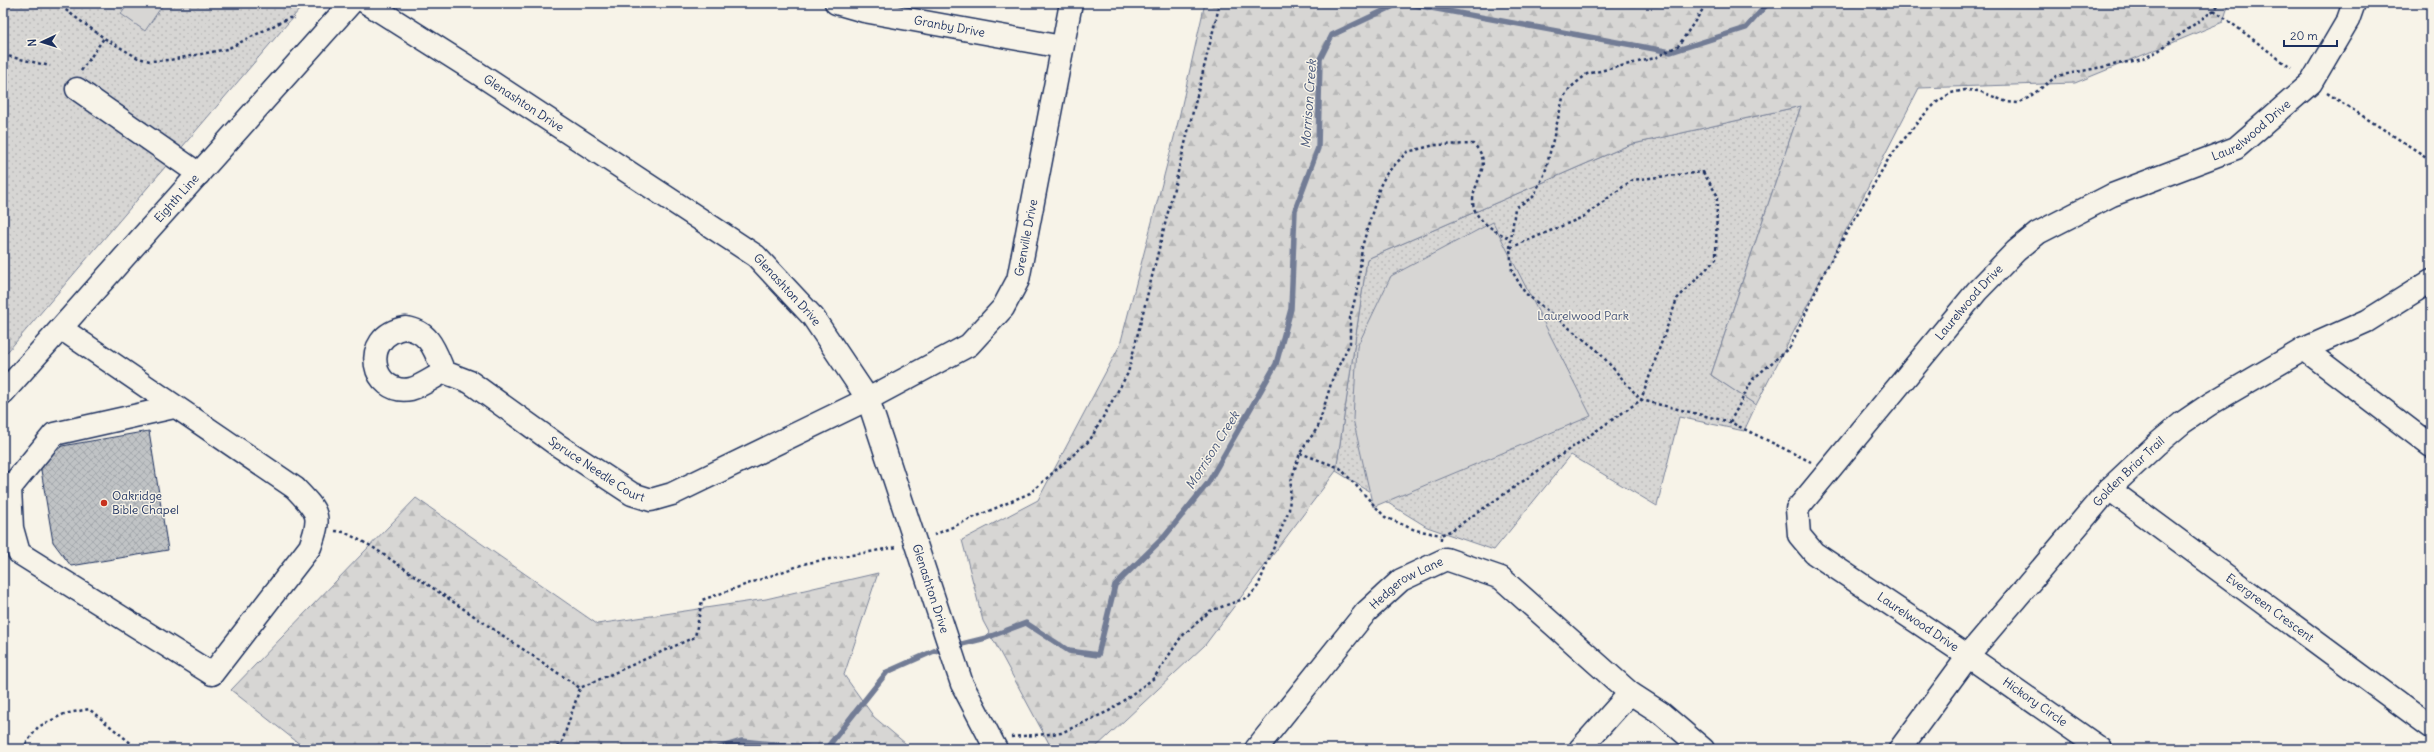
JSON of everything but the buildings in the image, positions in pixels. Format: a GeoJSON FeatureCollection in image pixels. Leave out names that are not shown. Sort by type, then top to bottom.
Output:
{"type":"FeatureCollection","features":[{"type":"Feature","properties":{"kind":"street","name":"Eighth Line"},"geometry":{"type":"LineString","coordinates":[[3,393],[62,329],[351,3]]}},
{"type":"Feature","properties":{"kind":"street","name":"Glenashton Drive"},"geometry":{"type":"LineString","coordinates":[[366,3],[476,72],[756,256],[813,317],[868,399],[962,684],[1002,743]]}},
{"type":"Feature","properties":{"kind":"street","name":"Granby Drive"},"geometry":{"type":"LineString","coordinates":[[836,3],[871,12],[1062,48]]}},
{"type":"Feature","properties":{"kind":"street","name":"Grenville Drive"},"geometry":{"type":"LineString","coordinates":[[868,399],[969,345],[1003,308],[1018,280],[1071,3]]}},
{"type":"Feature","properties":{"kind":"street","name":"Laurelwood Drive"},"geometry":{"type":"LineString","coordinates":[[1968,656],[1814,553],[1799,535],[1797,509],[1977,291],[2016,251],[2038,233],[2112,195],[2236,148],[2311,83],[2348,20],[2354,3]]}},
{"type":"Feature","properties":{"kind":"street"},"geometry":{"type":"LineString","coordinates":[[78,82],[199,174]]}},
{"type":"Feature","properties":{"kind":"street","name":"Golden Briar Trail"},"geometry":{"type":"LineString","coordinates":[[1900,749],[1968,656],[2109,489],[2182,423],[2210,404],[2304,350],[2367,321],[2431,281]]}},
{"type":"Feature","properties":{"kind":"street"},"geometry":{"type":"LineString","coordinates":[[62,329],[174,407],[295,488],[312,506],[318,525],[310,547],[212,674],[19,553],[12,528],[6,486],[54,434],[174,407]]}},
{"type":"Feature","properties":{"kind":"street"},"geometry":{"type":"LineString","coordinates":[[2304,350],[2431,446]]}},
{"type":"Feature","properties":{"kind":"street","name":"Spruce Needle Court"},"geometry":{"type":"LineString","coordinates":[[444,372],[470,382],[556,444],[632,494],[651,500],[672,494],[868,399]]}},
{"type":"Feature","properties":{"kind":"street","name":"Evergreen Crescent"},"geometry":{"type":"LineString","coordinates":[[2109,489],[2431,727]]}},
{"type":"Feature","properties":{"kind":"street","name":"Hedgerow Lane"},"geometry":{"type":"LineString","coordinates":[[1256,749],[1366,612],[1401,580],[1446,559],[1501,578],[1630,693],[1661,713],[1703,749]]}},
{"type":"Feature","properties":{"kind":"street","name":"Hickory Circle"},"geometry":{"type":"LineString","coordinates":[[1968,656],[2101,749]]}},
{"type":"Feature","properties":{"kind":"street"},"geometry":{"type":"LineString","coordinates":[[1580,749],[1630,693]]}},
{"type":"Feature","properties":{"kind":"path"},"geometry":{"type":"LineString","coordinates":[[56,3],[104,38],[143,60],[170,60],[228,49],[289,18],[295,18]]}},
{"type":"Feature","properties":{"kind":"path"},"geometry":{"type":"LineString","coordinates":[[552,749],[561,745],[580,688],[695,637],[702,600],[808,563],[916,543],[1030,493],[1090,440],[1128,373],[1220,3]]}},
{"type":"Feature","properties":{"kind":"path"},"geometry":{"type":"LineString","coordinates":[[1707,3],[1679,45],[1655,58],[1587,74],[1570,88],[1563,98],[1544,174],[1533,197],[1515,208],[1514,226],[1509,238],[1512,271],[1524,293],[1597,350],[1641,400],[1730,422],[1813,463]]}},
{"type":"Feature","properties":{"kind":"path"},"geometry":{"type":"LineString","coordinates":[[1730,422],[1753,379],[1790,346],[1826,269],[1888,158],[1921,118],[1937,102],[1951,93],[1965,90],[1979,91],[2007,102],[2018,102],[2028,98],[2057,76],[2143,58],[2158,51],[2214,10],[2220,3]]}},
{"type":"Feature","properties":{"kind":"path"},"geometry":{"type":"LineString","coordinates":[[2214,10],[2291,68]]}},
{"type":"Feature","properties":{"kind":"path"},"geometry":{"type":"LineString","coordinates":[[78,82],[104,38]]}},
{"type":"Feature","properties":{"kind":"path"},"geometry":{"type":"LineString","coordinates":[[3,55],[50,66]]}},
{"type":"Feature","properties":{"kind":"path"},"geometry":{"type":"LineString","coordinates":[[2322,90],[2431,160]]}},
{"type":"Feature","properties":{"kind":"path"},"geometry":{"type":"LineString","coordinates":[[1002,743],[1061,733],[1109,711],[1154,678],[1181,637],[1210,611],[1249,597],[1258,586],[1289,510],[1292,481],[1300,453],[1318,427],[1333,377],[1350,343],[1350,318],[1358,287],[1362,247],[1380,186],[1396,161],[1407,152],[1435,145],[1465,143],[1473,144],[1482,154],[1484,166],[1474,187],[1472,197],[1473,206],[1485,224],[1509,238]]}},
{"type":"Feature","properties":{"kind":"path"},"geometry":{"type":"LineString","coordinates":[[1300,453],[1340,468],[1385,517],[1415,530],[1441,535],[1452,530],[1641,400],[1677,299],[1716,260],[1718,195],[1703,172],[1632,180],[1583,217],[1510,248]]}},
{"type":"Feature","properties":{"kind":"path"},"geometry":{"type":"LineString","coordinates":[[316,529],[344,532],[371,546],[580,688]]}},
{"type":"Feature","properties":{"kind":"path"},"geometry":{"type":"LineString","coordinates":[[1441,535],[1442,545]]}},
{"type":"Feature","properties":{"kind":"path"},"geometry":{"type":"LineString","coordinates":[[22,749],[38,727],[64,714],[88,709],[138,749]]}},
{"type":"Feature","properties":{"kind":"path"},"geometry":{"type":"LineString","coordinates":[[949,749],[968,744]]}},
{"type":"Feature","properties":{"kind":"green space"},"geometry":{"type":"Polygon","coordinates":[[[3,3],[305,3],[3,357],[3,3]]]}},
{"type":"Feature","properties":{"kind":"green space"},"geometry":{"type":"Polygon","coordinates":[[[129,3],[164,3],[145,31],[121,14],[129,3]]]}},
{"type":"Feature","properties":{"kind":"green space"},"geometry":{"type":"Polygon","coordinates":[[[1205,3],[2229,3],[2223,22],[2075,83],[1919,88],[1756,405],[1711,375],[1801,106],[1629,145],[1367,259],[1336,471],[1205,645],[1094,749],[1052,749],[983,621],[962,540],[1038,500],[1120,345],[1178,122],[1205,3]]]}},
{"type":"Feature","properties":{"kind":"green space","name":"Laurelwood Park"},"geometry":{"type":"Polygon","coordinates":[[[1801,106],[1711,375],[1756,405],[1744,431],[1679,417],[1657,506],[1571,455],[1494,550],[1427,527],[1336,471],[1367,259],[1629,145],[1801,106]]]}},
{"type":"Feature","properties":{"kind":"green space"},"geometry":{"type":"Polygon","coordinates":[[[1493,222],[1591,416],[1373,507],[1353,419],[1357,347],[1391,276],[1493,222]]]}},
{"type":"Feature","properties":{"kind":"green space"},"geometry":{"type":"Polygon","coordinates":[[[416,498],[597,624],[766,599],[878,573],[844,675],[874,717],[912,749],[306,749],[231,690],[416,498]]]}},
{"type":"Feature","properties":{"kind":"waterway","name":"Morrison Creek"},"geometry":{"type":"LineString","coordinates":[[954,646],[986,638],[1026,623],[1069,651],[1098,655],[1115,585],[1165,536],[1208,483],[1276,364],[1291,309],[1295,210],[1318,148],[1320,59],[1332,35],[1400,3]]}},
{"type":"Feature","properties":{"kind":"waterway","name":"Morrison Creek"},"geometry":{"type":"LineString","coordinates":[[1404,3],[1671,52],[1746,28],[1768,3]]}},
{"type":"Feature","properties":{"kind":"waterway","name":"Morrison Creek"},"geometry":{"type":"LineString","coordinates":[[826,749],[887,672],[934,651],[946,648]]}},
{"type":"Feature","properties":{"kind":"waterway","name":"Morrison Creek"},"geometry":{"type":"LineString","coordinates":[[716,749],[742,741],[823,749]]}},
{"type":"Feature","properties":{"kind":"place","name":"Oakridge Bible Chapel"},"geometry":{"type":"Point","coordinates":[104,503]}}]}
